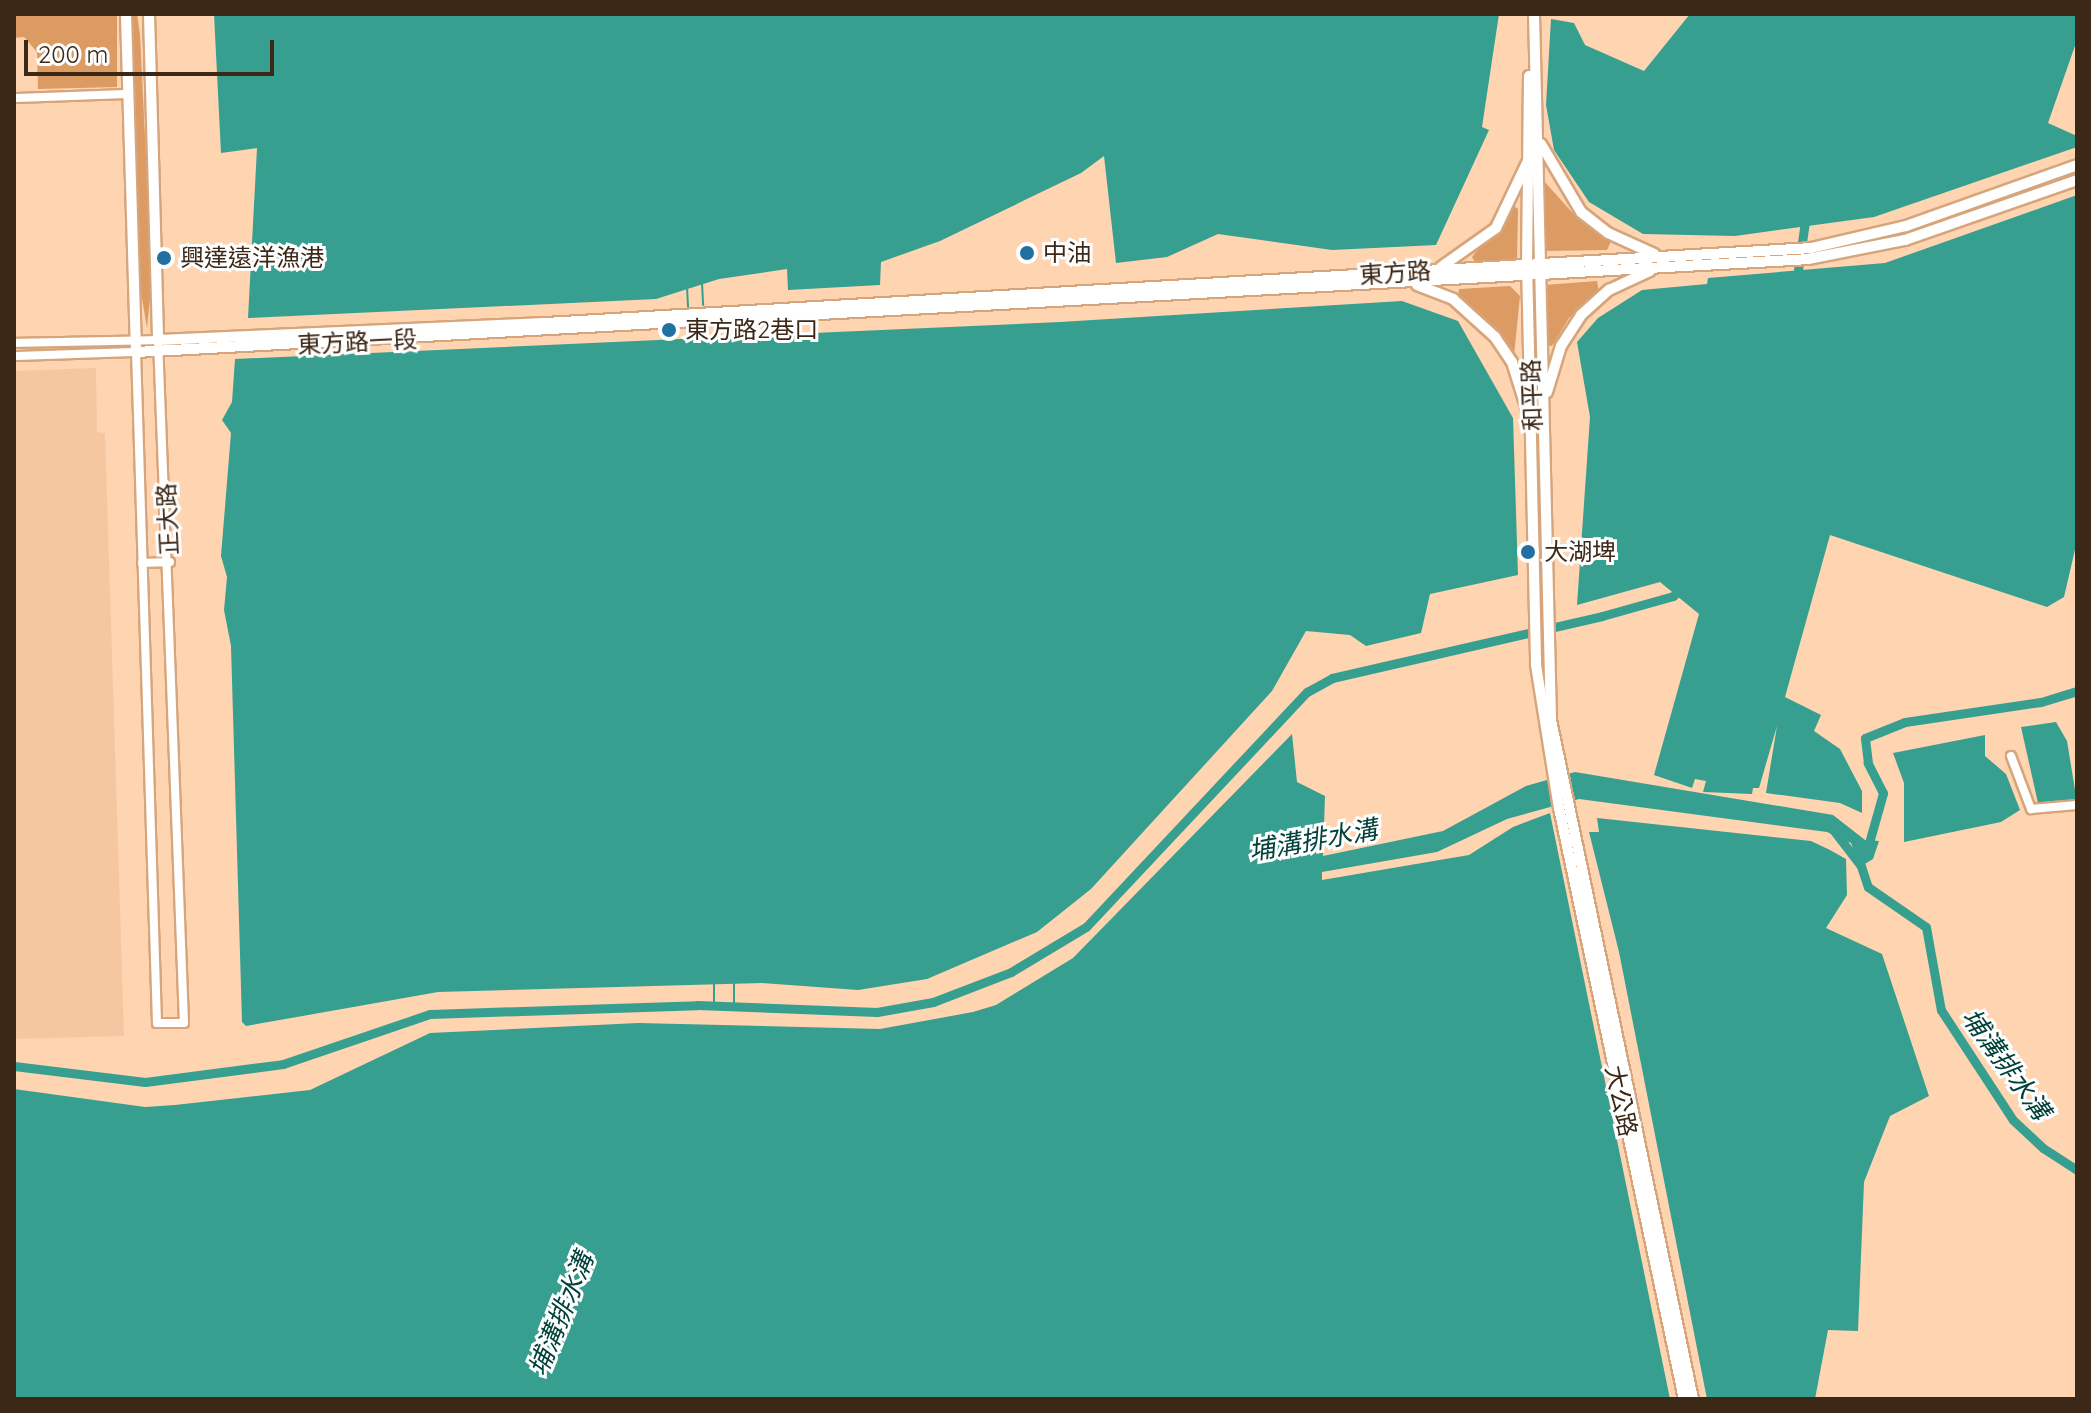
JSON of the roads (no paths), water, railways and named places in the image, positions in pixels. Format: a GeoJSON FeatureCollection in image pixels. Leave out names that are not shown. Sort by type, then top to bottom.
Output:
{"type":"FeatureCollection","features":[{"type":"Feature","properties":{"kind":"main road","name":"正大路"},"geometry":{"type":"LineString","coordinates":[[126,14],[136,352]]}},
{"type":"Feature","properties":{"kind":"main road","name":"正大路"},"geometry":{"type":"LineString","coordinates":[[149,14],[158,345]]}},
{"type":"Feature","properties":{"kind":"main road","name":"和平路"},"geometry":{"type":"LineString","coordinates":[[1528,14],[1527,276],[1538,434]]}},
{"type":"Feature","properties":{"kind":"main road","name":"和平路"},"geometry":{"type":"LineString","coordinates":[[1534,14],[1540,143],[1538,434],[1542,636],[1557,774],[1564,804]]}},
{"type":"Feature","properties":{"kind":"main road"},"geometry":{"type":"LineString","coordinates":[[1540,143],[1581,212],[1608,233],[1657,255]]}},
{"type":"Feature","properties":{"kind":"main road"},"geometry":{"type":"LineString","coordinates":[[1435,271],[1496,228],[1529,158]]}},
{"type":"Feature","properties":{"kind":"main road","name":"東方路"},"geometry":{"type":"LineString","coordinates":[[700,319],[1539,262],[1811,248],[1862,239],[2077,165]]}},
{"type":"Feature","properties":{"kind":"main road","name":"東方路"},"geometry":{"type":"LineString","coordinates":[[700,319],[1808,259],[1863,251],[1958,224],[2077,180]]}},
{"type":"Feature","properties":{"kind":"main road"},"geometry":{"type":"LineString","coordinates":[[1538,434],[1547,382],[1561,346],[1581,315],[1609,290],[1662,267]]}},
{"type":"Feature","properties":{"kind":"main road"},"geometry":{"type":"LineString","coordinates":[[1399,282],[1453,299],[1495,337],[1512,362],[1538,434]]}},
{"type":"Feature","properties":{"kind":"main road","name":"東方路一段"},"geometry":{"type":"LineString","coordinates":[[136,352],[158,345],[700,319]]}},
{"type":"Feature","properties":{"kind":"main road","name":"大公路"},"geometry":{"type":"LineString","coordinates":[[1564,804],[1684,1399]]}},
{"type":"Feature","properties":{"kind":"main road","name":"大公路"},"geometry":{"type":"LineString","coordinates":[[1564,804],[1693,1399]]}},
{"type":"Feature","properties":{"kind":"street"},"geometry":{"type":"LineString","coordinates":[[14,98],[129,94]]}},
{"type":"Feature","properties":{"kind":"street","name":"東方路一段"},"geometry":{"type":"LineString","coordinates":[[14,343],[136,339],[158,345]]}},
{"type":"Feature","properties":{"kind":"street","name":"正大路"},"geometry":{"type":"LineString","coordinates":[[136,352],[157,1023],[184,1023],[170,562],[158,345]]}},
{"type":"Feature","properties":{"kind":"street","name":"東方路一段"},"geometry":{"type":"LineString","coordinates":[[14,356],[136,352]]}},
{"type":"Feature","properties":{"kind":"street"},"geometry":{"type":"LineString","coordinates":[[142,563],[170,562]]}},
{"type":"Feature","properties":{"kind":"street"},"geometry":{"type":"LineString","coordinates":[[2011,756],[2031,809],[2077,805]]}},
{"type":"Feature","properties":{"kind":"water"},"geometry":{"type":"Polygon","coordinates":[[[214,14],[1499,14],[1482,127],[1489,130],[1436,245],[1332,250],[1218,234],[1167,257],[1116,263],[1104,156],[1081,173],[940,241],[881,262],[880,285],[788,290],[787,269],[719,279],[656,299],[248,318],[257,148],[221,153],[214,14]]]}},
{"type":"Feature","properties":{"kind":"water"},"geometry":{"type":"Polygon","coordinates":[[[1690,14],[2077,14],[2077,40],[2048,123],[2077,136],[2077,147],[1874,217],[1735,236],[1643,234],[1589,202],[1554,150],[1546,105],[1551,19],[1574,23],[1585,45],[1644,71],[1690,14]]]}},
{"type":"Feature","properties":{"kind":"water"},"geometry":{"type":"Polygon","coordinates":[[[2077,195],[2077,541],[2064,597],[2047,607],[1830,535],[1785,697],[1821,715],[1814,731],[1840,749],[1862,791],[1862,813],[1840,803],[1766,793],[1777,726],[1759,788],[1753,788],[1752,794],[1703,792],[1706,781],[1695,779],[1692,788],[1654,775],[1699,614],[1660,582],[1577,605],[1590,417],[1577,342],[1598,318],[1642,290],[1707,284],[1708,278],[1885,263],[2077,195]]]}},
{"type":"Feature","properties":{"kind":"water"},"geometry":{"type":"Polygon","coordinates":[[[1402,301],[1458,321],[1513,418],[1518,575],[1430,594],[1421,633],[1366,646],[1350,635],[1306,631],[1272,691],[1091,889],[1037,932],[927,979],[858,990],[762,983],[438,992],[246,1026],[242,1022],[231,646],[224,610],[227,577],[221,556],[231,433],[222,420],[232,402],[235,359],[1060,322],[1402,301]]]}},
{"type":"Feature","properties":{"kind":"water"},"geometry":{"type":"Polygon","coordinates":[[[2056,722],[2067,741],[2077,802],[2038,803],[2021,727],[2056,722]]]}},
{"type":"Feature","properties":{"kind":"water"},"geometry":{"type":"Polygon","coordinates":[[[1292,734],[1297,782],[1325,796],[1323,856],[1443,831],[1526,786],[1575,772],[1833,815],[1865,840],[1879,841],[1873,859],[1860,867],[1851,843],[1827,832],[1579,799],[1507,819],[1437,852],[1322,872],[1322,880],[1469,855],[1513,827],[1550,813],[1670,1399],[14,1399],[14,1089],[145,1107],[175,1105],[310,1090],[430,1033],[638,1023],[880,1029],[973,1012],[996,1005],[1073,958],[1292,734]]]}},
{"type":"Feature","properties":{"kind":"water"},"geometry":{"type":"Polygon","coordinates":[[[1985,735],[1985,756],[2006,774],[2020,810],[2001,822],[1904,842],[1904,783],[1893,753],[1985,735]]]}},
{"type":"Feature","properties":{"kind":"water"},"geometry":{"type":"Polygon","coordinates":[[[1597,818],[1811,841],[1830,850],[1846,859],[1847,895],[1826,928],[1882,954],[1929,1096],[1890,1116],[1864,1182],[1858,1331],[1828,1330],[1815,1399],[1707,1399],[1619,952],[1589,832],[1599,832],[1597,818]]]}},
{"type":"Feature","properties":{"kind":"waterway"},"geometry":{"type":"LineString","coordinates":[[1796,284],[1806,215]]}},
{"type":"Feature","properties":{"kind":"waterway"},"geometry":{"type":"LineString","coordinates":[[702,283],[703,305]]}},
{"type":"Feature","properties":{"kind":"waterway"},"geometry":{"type":"LineString","coordinates":[[687,287],[688,307]]}},
{"type":"Feature","properties":{"kind":"waterway"},"geometry":{"type":"LineString","coordinates":[[14,1066],[145,1082],[283,1064],[430,1014],[697,1005],[877,1012],[933,1002],[1011,972],[1086,927],[1307,692],[1332,678],[1602,616],[1673,596],[1682,588]]}},
{"type":"Feature","properties":{"kind":"waterway"},"geometry":{"type":"LineString","coordinates":[[1867,850],[1883,793],[1868,763],[1865,738],[1905,722],[2041,702],[2077,691]]}},
{"type":"Feature","properties":{"kind":"waterway","name":"埔溝排水溝"},"geometry":{"type":"LineString","coordinates":[[1831,827],[1861,866],[1868,887],[1926,927],[1941,1010],[2013,1120],[2043,1148],[2077,1170]]}},
{"type":"Feature","properties":{"kind":"waterway"},"geometry":{"type":"LineString","coordinates":[[734,983],[734,1006]]}},
{"type":"Feature","properties":{"kind":"waterway"},"geometry":{"type":"LineString","coordinates":[[714,984],[714,1007]]}},
{"type":"Feature","properties":{"kind":"place","name":"中油"},"geometry":{"type":"Point","coordinates":[1027,253]}},
{"type":"Feature","properties":{"kind":"place","name":"興達遠洋漁港"},"geometry":{"type":"Point","coordinates":[164,258]}},
{"type":"Feature","properties":{"kind":"place","name":"東方路2巷口"},"geometry":{"type":"Point","coordinates":[669,330]}},
{"type":"Feature","properties":{"kind":"place","name":"大湖埤"},"geometry":{"type":"Point","coordinates":[1528,552]}}]}
